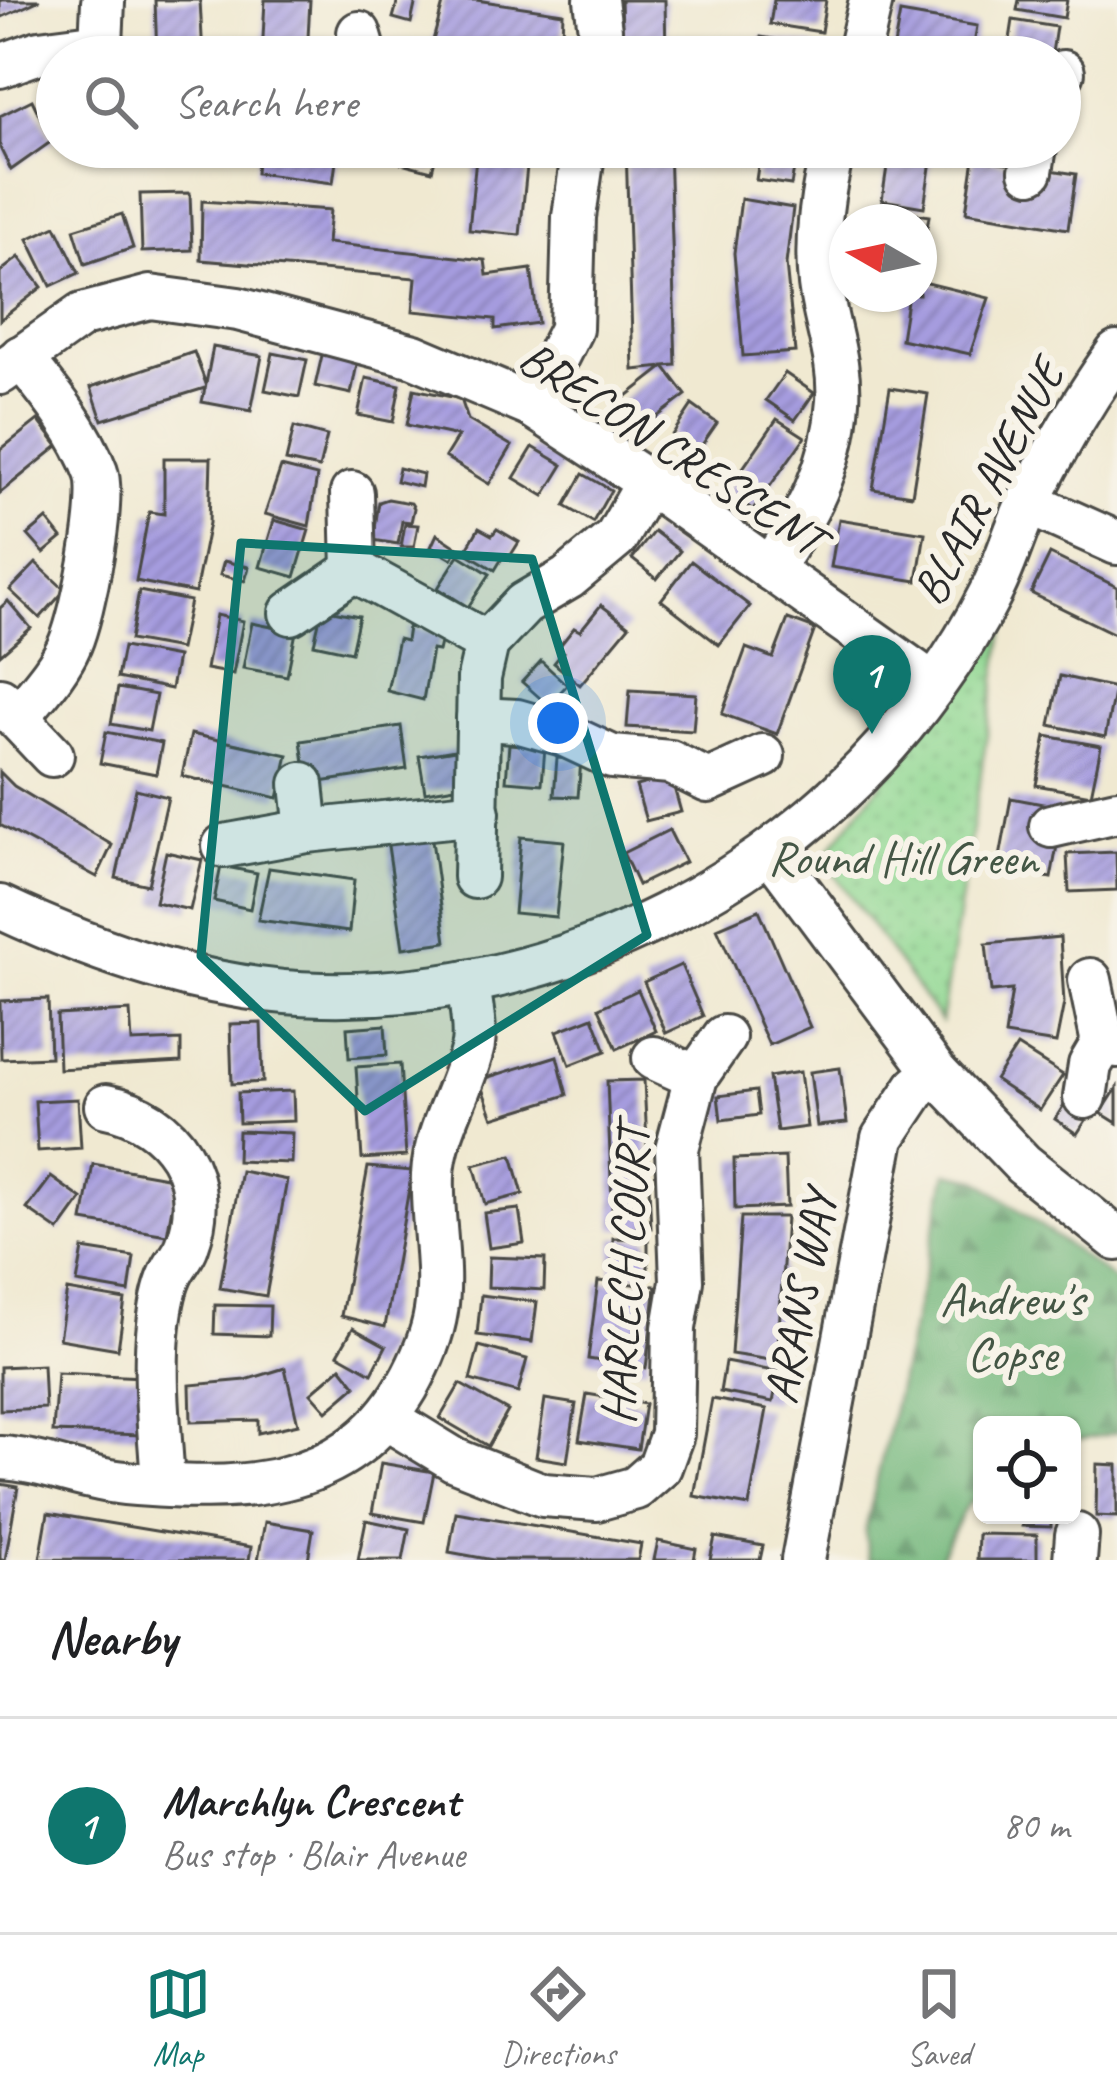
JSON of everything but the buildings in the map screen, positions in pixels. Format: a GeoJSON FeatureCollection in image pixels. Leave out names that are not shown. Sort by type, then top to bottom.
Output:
{"type":"FeatureCollection","features":[{"type":"Feature","properties":{"kind":"street"},"geometry":{"type":"LineString","coordinates":[[596,0],[599,36]]}},
{"type":"Feature","properties":{"kind":"street"},"geometry":{"type":"LineString","coordinates":[[862,36],[871,0]]}},
{"type":"Feature","properties":{"kind":"street"},"geometry":{"type":"LineString","coordinates":[[102,36],[103,2]]}},
{"type":"Feature","properties":{"kind":"street"},"geometry":{"type":"LineString","coordinates":[[0,66],[36,53]]}},
{"type":"Feature","properties":{"kind":"street"},"geometry":{"type":"LineString","coordinates":[[532,406],[571,328],[574,217],[581,168]]}},
{"type":"Feature","properties":{"kind":"street"},"geometry":{"type":"LineString","coordinates":[[770,569],[802,524],[824,476],[838,401],[835,356],[820,281],[819,238],[831,168]]}},
{"type":"Feature","properties":{"kind":"street","name":"BRECON CRESCENT"},"geometry":{"type":"LineString","coordinates":[[10,365],[82,315],[150,297],[238,309],[414,356],[532,406],[648,482],[934,686]]}},
{"type":"Feature","properties":{"kind":"street","name":"BLAIR AVENUE"},"geometry":{"type":"LineString","coordinates":[[0,907],[69,939],[158,969],[264,989],[342,994],[468,982],[557,960],[631,933],[720,886],[771,852],[888,745],[934,686],[991,594],[1028,502],[1086,396],[1117,353]]}},
{"type":"Feature","properties":{"kind":"street"},"geometry":{"type":"LineString","coordinates":[[10,365],[74,427],[98,477],[93,550],[71,641],[55,672],[8,708],[52,755]]}},
{"type":"Feature","properties":{"kind":"street"},"geometry":{"type":"LineString","coordinates":[[475,878],[479,678],[487,644],[524,604],[568,578],[616,538],[648,482]]}},
{"type":"Feature","properties":{"kind":"street"},"geometry":{"type":"LineString","coordinates":[[352,494],[354,570]]}},
{"type":"Feature","properties":{"kind":"street"},"geometry":{"type":"LineString","coordinates":[[1028,502],[1117,543]]}},
{"type":"Feature","properties":{"kind":"street"},"geometry":{"type":"LineString","coordinates":[[354,570],[487,644]]}},
{"type":"Feature","properties":{"kind":"street"},"geometry":{"type":"LineString","coordinates":[[291,613],[354,570]]}},
{"type":"Feature","properties":{"kind":"street"},"geometry":{"type":"LineString","coordinates":[[478,719],[517,721],[563,734],[613,757],[670,762],[704,795],[764,756]]}},
{"type":"Feature","properties":{"kind":"street"},"geometry":{"type":"LineString","coordinates":[[302,784],[307,831]]}},
{"type":"Feature","properties":{"kind":"street"},"geometry":{"type":"LineString","coordinates":[[1051,826],[1117,811]]}},
{"type":"Feature","properties":{"kind":"street"},"geometry":{"type":"LineString","coordinates":[[224,846],[307,831],[478,814]]}},
{"type":"Feature","properties":{"kind":"street"},"geometry":{"type":"LineString","coordinates":[[771,852],[936,1073],[1023,1164],[1117,1239]]}},
{"type":"Feature","properties":{"kind":"street"},"geometry":{"type":"LineString","coordinates":[[1085,1097],[1090,1065],[1110,1045],[1090,980]]}},
{"type":"Feature","properties":{"kind":"street"},"geometry":{"type":"LineString","coordinates":[[0,1458],[106,1480],[221,1486],[297,1477],[342,1456],[388,1418],[416,1372],[435,1318],[439,1289],[433,1167],[474,1040],[468,982]]}},
{"type":"Feature","properties":{"kind":"street","name":"HARLECH COURT"},"geometry":{"type":"LineString","coordinates":[[388,1418],[455,1460],[543,1495],[597,1499],[636,1488],[660,1467],[672,1434],[674,1328],[682,1280],[677,1149],[696,1077],[724,1037]]}},
{"type":"Feature","properties":{"kind":"street","name":"HARLECH COURT"},"geometry":{"type":"LineString","coordinates":[[654,1058],[696,1077]]}},
{"type":"Feature","properties":{"kind":"street","name":"ARANS WAY"},"geometry":{"type":"LineString","coordinates":[[803,1560],[883,1138],[909,1097],[936,1073]]}},
{"type":"Feature","properties":{"kind":"street"},"geometry":{"type":"LineString","coordinates":[[106,1106],[146,1118],[176,1116],[188,1170],[194,1215],[187,1248],[170,1274],[158,1333],[163,1484]]}},
{"type":"Feature","properties":{"kind":"highlighted area"},"geometry":{"type":"Polygon","coordinates":[[[241,543],[532,559],[647,935],[365,1111],[201,956],[241,543]]]}},
{"type":"Feature","properties":{"kind":"green space","name":"Round Hill Green"},"geometry":{"type":"Polygon","coordinates":[[[1005,622],[941,1022],[823,858],[1005,622]]]}},
{"type":"Feature","properties":{"kind":"green space","name":"Andrew's Copse"},"geometry":{"type":"Polygon","coordinates":[[[947,1173],[977,1179],[1117,1282],[1117,1433],[1081,1439],[1081,1416],[973,1416],[973,1501],[938,1560],[869,1560],[865,1532],[947,1173]]]}},
{"type":"Feature","properties":{"kind":"place","name":"Marchlyn Crescent"},"geometry":{"type":"Point","coordinates":[872,734]}}]}
